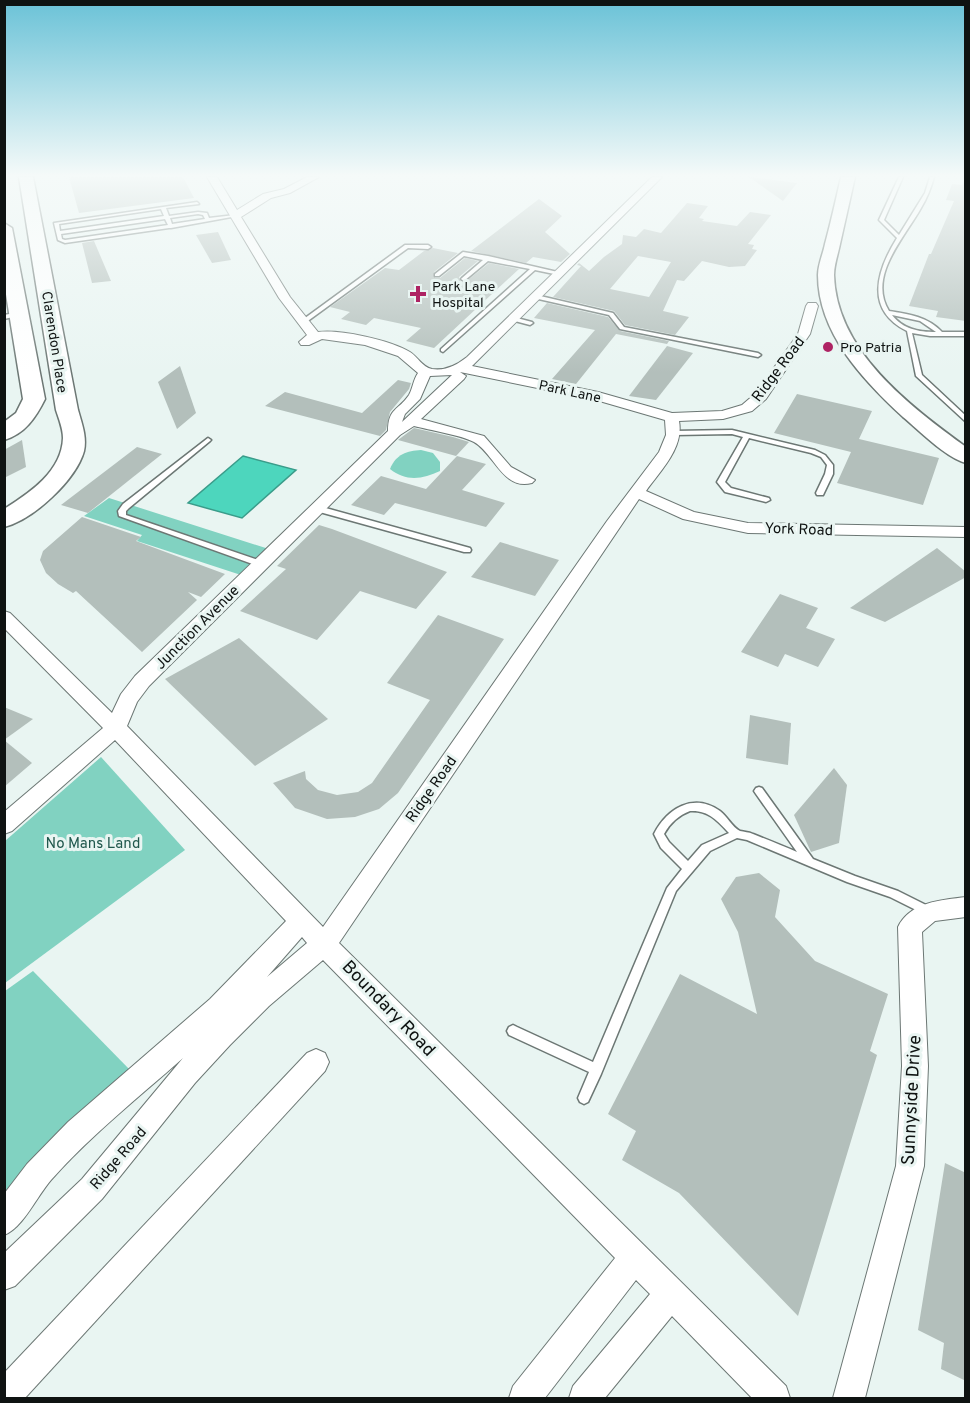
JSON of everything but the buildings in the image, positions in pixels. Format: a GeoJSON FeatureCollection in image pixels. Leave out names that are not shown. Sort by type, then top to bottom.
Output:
{"type":"FeatureCollection","features":[{"type":"Feature","properties":{"kind":"main road","name":"Clarendon Place"},"geometry":{"type":"LineString","coordinates":[[4,433],[25,417],[34,399],[31,378],[12,316],[5,242]]}},
{"type":"Feature","properties":{"kind":"main road","name":"Clarendon Place"},"geometry":{"type":"LineString","coordinates":[[4,520],[39,495],[57,477],[72,453],[74,436],[63,389],[37,242]]}},
{"type":"Feature","properties":{"kind":"main road"},"geometry":{"type":"LineString","coordinates":[[831,242],[826,284],[836,322],[845,339],[880,384],[903,406],[966,457]]}},
{"type":"Feature","properties":{"kind":"main road"},"geometry":{"type":"LineString","coordinates":[[846,242],[839,282],[851,325],[873,359],[895,384],[935,420],[966,443]]}},
{"type":"Feature","properties":{"kind":"main road"},"geometry":{"type":"LineString","coordinates":[[8,360],[31,378]]}},
{"type":"Feature","properties":{"kind":"street"},"geometry":{"type":"LineString","coordinates":[[252,242],[285,298],[314,336]]}},
{"type":"Feature","properties":{"kind":"street","name":"Junction Avenue"},"geometry":{"type":"LineString","coordinates":[[4,825],[116,728],[128,699],[142,681],[395,432],[412,421],[590,242]]}},
{"type":"Feature","properties":{"kind":"street","name":"Ridge Road"},"geometry":{"type":"LineString","coordinates":[[671,417],[723,415],[747,408],[755,402],[804,334],[812,306]]}},
{"type":"Feature","properties":{"kind":"street"},"geometry":{"type":"LineString","coordinates":[[329,334],[404,353],[424,375],[412,373],[398,357],[327,339],[305,342],[314,336],[329,334]]}},
{"type":"Feature","properties":{"kind":"street","name":"Park Lane"},"geometry":{"type":"LineString","coordinates":[[424,375],[464,369],[598,396],[671,417]]}},
{"type":"Feature","properties":{"kind":"street","name":"Junction Avenue"},"geometry":{"type":"LineString","coordinates":[[395,432],[394,418],[417,394],[424,375]]}},
{"type":"Feature","properties":{"kind":"street"},"geometry":{"type":"LineString","coordinates":[[671,417],[674,433]]}},
{"type":"Feature","properties":{"kind":"street"},"geometry":{"type":"LineString","coordinates":[[412,421],[479,439],[506,470],[526,480]]}},
{"type":"Feature","properties":{"kind":"street","name":"Ridge Road"},"geometry":{"type":"LineString","coordinates":[[4,1275],[92,1189],[186,1074],[221,1036],[268,991],[325,943],[613,524],[666,453],[674,440],[674,433]]}},
{"type":"Feature","properties":{"kind":"street","name":"York Road"},"geometry":{"type":"LineString","coordinates":[[638,493],[689,516],[748,528],[966,532]]}},
{"type":"Feature","properties":{"kind":"street","name":"Boundary Road"},"geometry":{"type":"LineString","coordinates":[[4,617],[116,728],[301,921],[774,1398]]}},
{"type":"Feature","properties":{"kind":"street"},"geometry":{"type":"LineString","coordinates":[[930,912],[966,907]]}},
{"type":"Feature","properties":{"kind":"street","name":"Sunnyside Drive"},"geometry":{"type":"LineString","coordinates":[[849,1398],[880,1286],[909,1166],[915,1066],[910,927],[930,912]]}},
{"type":"Feature","properties":{"kind":"street"},"geometry":{"type":"LineString","coordinates":[[4,1221],[57,1152],[248,981],[301,921]]}},
{"type":"Feature","properties":{"kind":"street"},"geometry":{"type":"LineString","coordinates":[[4,1397],[316,1062]]}},
{"type":"Feature","properties":{"kind":"street"},"geometry":{"type":"LineString","coordinates":[[525,1398],[634,1258]]}},
{"type":"Feature","properties":{"kind":"street"},"geometry":{"type":"LineString","coordinates":[[585,1398],[670,1294]]}},
{"type":"Feature","properties":{"kind":"lane"},"geometry":{"type":"LineString","coordinates":[[896,242],[884,268],[879,288],[886,312],[900,327],[909,332],[966,333]]}},
{"type":"Feature","properties":{"kind":"lane"},"geometry":{"type":"LineString","coordinates":[[303,322],[407,246],[428,247]]}},
{"type":"Feature","properties":{"kind":"lane"},"geometry":{"type":"LineString","coordinates":[[437,275],[460,253],[559,273]]}},
{"type":"Feature","properties":{"kind":"lane"},"geometry":{"type":"LineString","coordinates":[[464,279],[488,258]]}},
{"type":"Feature","properties":{"kind":"lane"},"geometry":{"type":"LineString","coordinates":[[443,350],[534,268]]}},
{"type":"Feature","properties":{"kind":"lane"},"geometry":{"type":"LineString","coordinates":[[536,297],[611,314],[622,328],[758,355]]}},
{"type":"Feature","properties":{"kind":"lane"},"geometry":{"type":"LineString","coordinates":[[886,312],[912,316],[928,322],[940,333]]}},
{"type":"Feature","properties":{"kind":"lane"},"geometry":{"type":"LineString","coordinates":[[513,319],[530,323]]}},
{"type":"Feature","properties":{"kind":"lane"},"geometry":{"type":"LineString","coordinates":[[909,332],[919,376],[966,420]]}},
{"type":"Feature","properties":{"kind":"lane"},"geometry":{"type":"LineString","coordinates":[[674,433],[732,432],[823,456],[830,465],[829,474],[820,493]]}},
{"type":"Feature","properties":{"kind":"lane"},"geometry":{"type":"LineString","coordinates":[[747,435],[721,482],[728,490],[766,500]]}},
{"type":"Feature","properties":{"kind":"lane"},"geometry":{"type":"LineString","coordinates":[[208,440],[126,506],[122,511],[123,516],[261,564]]}},
{"type":"Feature","properties":{"kind":"lane"},"geometry":{"type":"LineString","coordinates":[[319,509],[467,550]]}},
{"type":"Feature","properties":{"kind":"lane"},"geometry":{"type":"LineString","coordinates":[[759,791],[808,859]]}},
{"type":"Feature","properties":{"kind":"lane"},"geometry":{"type":"LineString","coordinates":[[688,868],[665,845],[659,834],[670,816],[689,808],[714,812],[736,834]]}},
{"type":"Feature","properties":{"kind":"lane"},"geometry":{"type":"LineString","coordinates":[[584,1098],[672,888],[706,848],[736,834],[748,836],[808,859],[851,879],[894,894],[930,912]]}},
{"type":"Feature","properties":{"kind":"lane"},"geometry":{"type":"LineString","coordinates":[[513,1031],[597,1070]]}},
{"type":"Feature","properties":{"kind":"green space"},"geometry":{"type":"Polygon","coordinates":[[[421,450],[433,453],[440,462],[440,471],[415,478],[402,476],[390,469],[402,454],[421,450]]]}},
{"type":"Feature","properties":{"kind":"green space"},"geometry":{"type":"Polygon","coordinates":[[[109,498],[272,550],[244,576],[137,541],[142,535],[84,516],[109,498]]]}},
{"type":"Feature","properties":{"kind":"green space","name":"No Mans Land"},"geometry":{"type":"Polygon","coordinates":[[[101,757],[185,850],[5,983],[5,841],[101,757]]]}},
{"type":"Feature","properties":{"kind":"green space"},"geometry":{"type":"Polygon","coordinates":[[[33,971],[130,1070],[5,1209],[5,991],[33,971]]]}},
{"type":"Feature","properties":{"kind":"shaded area"},"geometry":{"type":"Polygon","coordinates":[[[243,456],[296,470],[242,518],[188,503],[243,456]]]}},
{"type":"Feature","properties":{"kind":"place","name":"Park Lane Hospital"},"geometry":{"type":"Point","coordinates":[418,294]}},
{"type":"Feature","properties":{"kind":"place","name":"Pro Patria"},"geometry":{"type":"Point","coordinates":[828,347]}}]}
